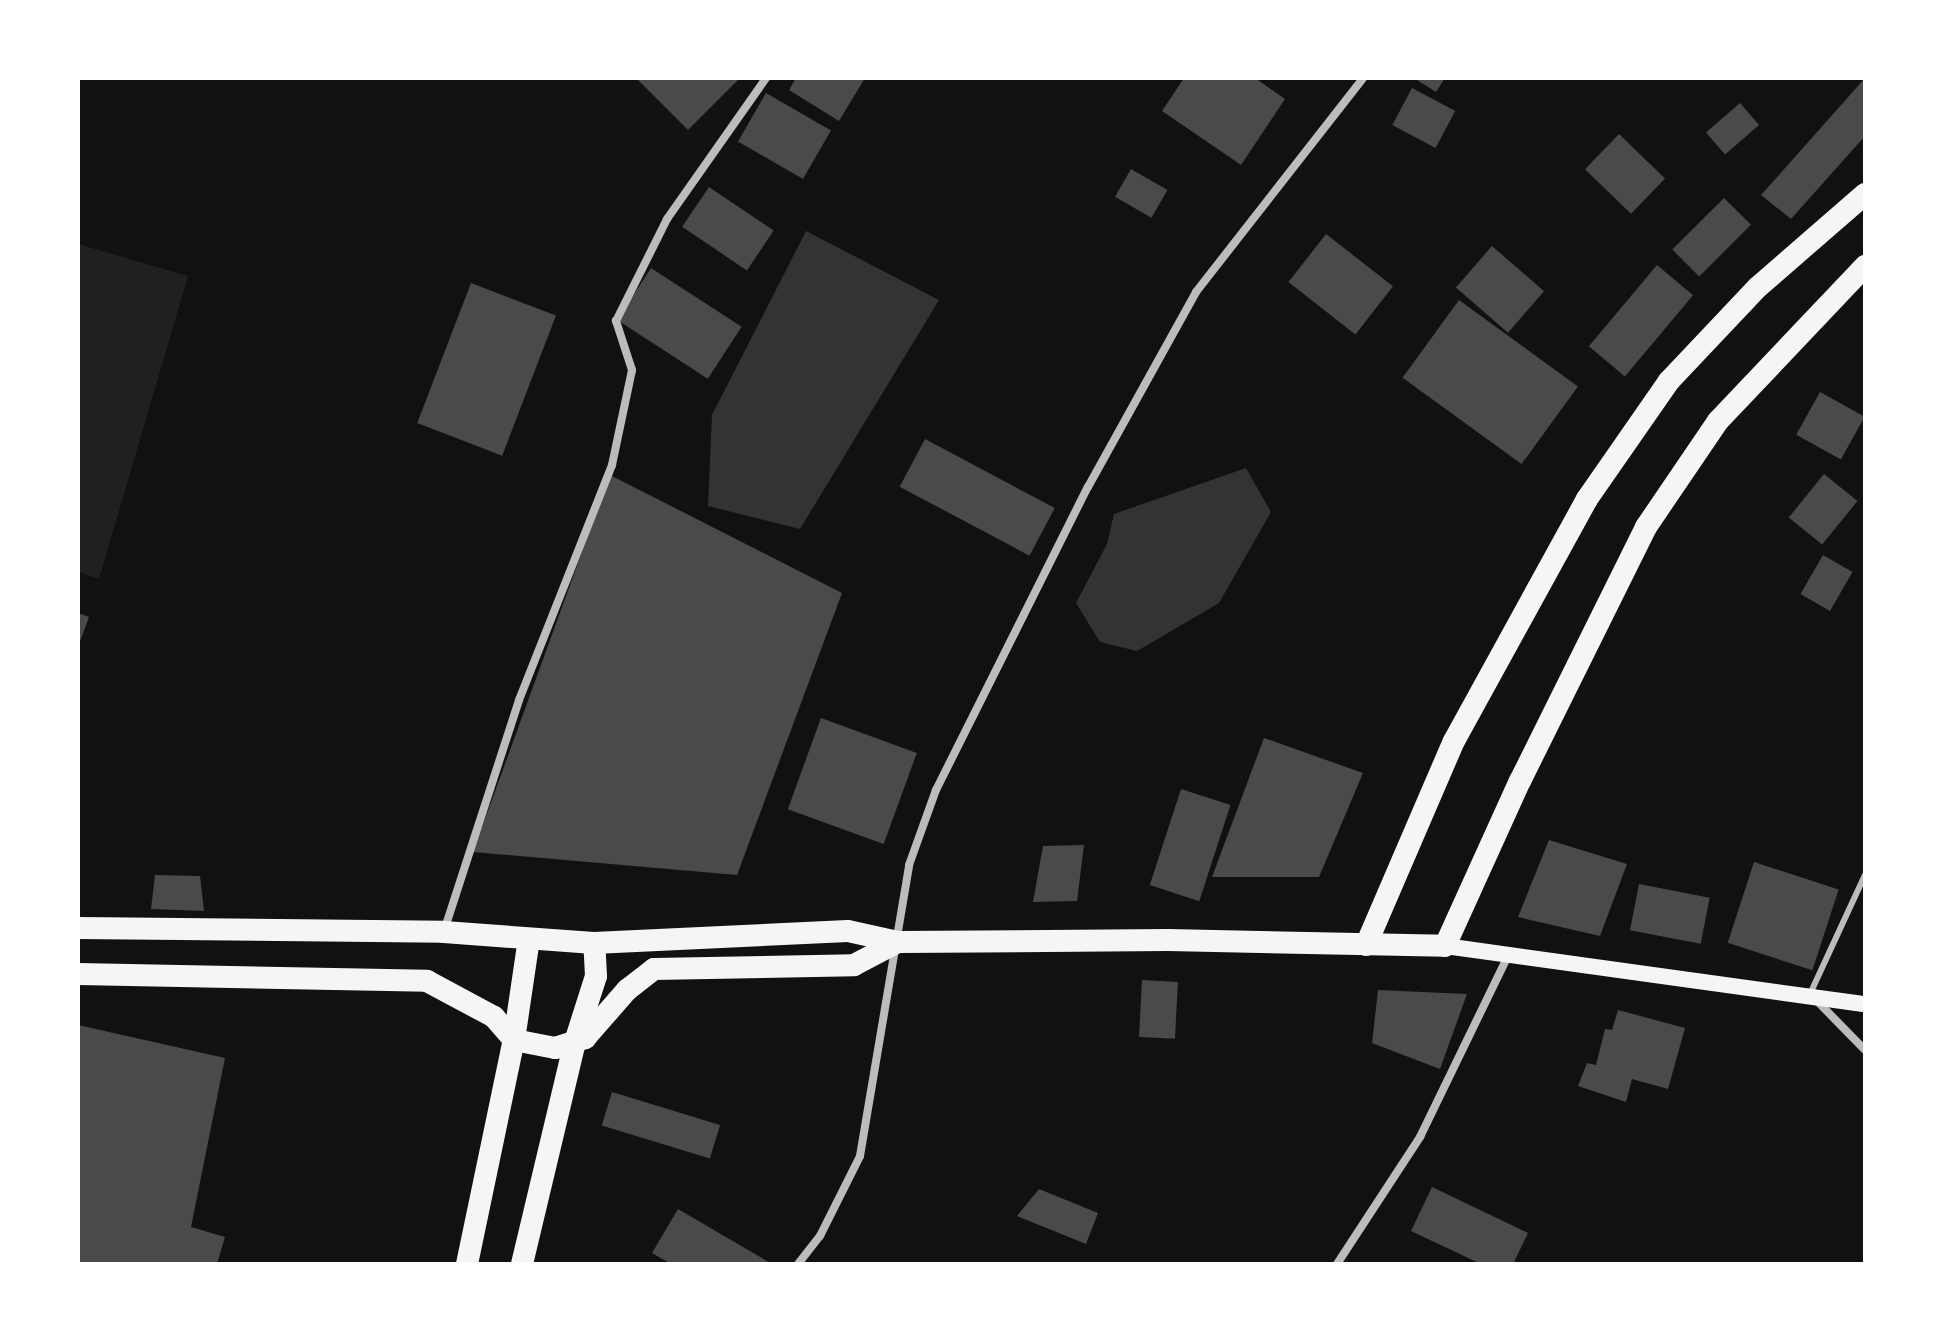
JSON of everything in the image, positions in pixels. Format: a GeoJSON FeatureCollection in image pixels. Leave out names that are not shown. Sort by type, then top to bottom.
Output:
{"type":"FeatureCollection","features":[{"type":"Feature","properties":{"kind":"highway"},"geometry":{"type":"LineString","coordinates":[[1366,945],[1454,741],[1587,499],[1669,381],[1758,287],[1865,194]]}},
{"type":"Feature","properties":{"kind":"highway"},"geometry":{"type":"LineString","coordinates":[[78,928],[444,932],[594,943],[848,931],[898,942],[1168,940],[1445,946],[1520,781],[1646,527],[1718,421],[1865,266]]}},
{"type":"Feature","properties":{"kind":"highway"},"geometry":{"type":"LineString","coordinates":[[467,1264],[514,1040],[529,939]]}},
{"type":"Feature","properties":{"kind":"highway"},"geometry":{"type":"LineString","coordinates":[[78,974],[427,981],[494,1017],[514,1040],[555,1048],[574,1045],[654,969],[854,965],[898,942]]}},
{"type":"Feature","properties":{"kind":"highway"},"geometry":{"type":"LineString","coordinates":[[522,1264],[574,1045],[596,976],[594,943]]}},
{"type":"Feature","properties":{"kind":"main road"},"geometry":{"type":"LineString","coordinates":[[1445,946],[1865,1004]]}},
{"type":"Feature","properties":{"kind":"street"},"geometry":{"type":"LineString","coordinates":[[444,932],[519,700],[612,465],[632,370],[616,321],[667,219],[766,78]]}},
{"type":"Feature","properties":{"kind":"street"},"geometry":{"type":"LineString","coordinates":[[798,1264],[820,1236],[860,1156],[909,865],[936,790],[1088,487],[1196,292],[1363,78]]}},
{"type":"Feature","properties":{"kind":"street"},"geometry":{"type":"LineString","coordinates":[[1337,1264],[1420,1137],[1508,956]]}},
{"type":"Feature","properties":{"kind":"street"},"geometry":{"type":"LineString","coordinates":[[1810,994],[1865,1050]]}},
{"type":"Feature","properties":{"kind":"lane"},"geometry":{"type":"LineString","coordinates":[[1810,994],[1865,875]]}},
{"type":"Feature","properties":{"kind":"shaded area"},"geometry":{"type":"Polygon","coordinates":[[[806,231],[939,300],[800,529],[708,506],[712,415],[806,231]]]}},
{"type":"Feature","properties":{"kind":"shaded area"},"geometry":{"type":"Polygon","coordinates":[[[78,244],[188,276],[99,579],[78,572],[78,244]]]}},
{"type":"Feature","properties":{"kind":"shaded area"},"geometry":{"type":"Polygon","coordinates":[[[1246,468],[1271,512],[1219,603],[1137,651],[1100,642],[1076,603],[1107,544],[1114,514],[1246,468]]]}},
{"type":"Feature","properties":{"kind":"building"},"geometry":{"type":"Polygon","coordinates":[[[636,78],[740,78],[688,130],[636,78]]]}},
{"type":"Feature","properties":{"kind":"building"},"geometry":{"type":"Polygon","coordinates":[[[796,78],[865,78],[839,121],[789,90],[796,78]]]}},
{"type":"Feature","properties":{"kind":"building"},"geometry":{"type":"Polygon","coordinates":[[[1184,78],[1255,78],[1285,99],[1241,165],[1162,111],[1184,78]]]}},
{"type":"Feature","properties":{"kind":"building"},"geometry":{"type":"Polygon","coordinates":[[[1414,78],[1445,78],[1436,92],[1414,78]]]}},
{"type":"Feature","properties":{"kind":"building"},"geometry":{"type":"Polygon","coordinates":[[[1865,78],[1865,136],[1791,219],[1761,195],[1865,78]]]}},
{"type":"Feature","properties":{"kind":"building"},"geometry":{"type":"Polygon","coordinates":[[[1412,88],[1455,111],[1436,148],[1392,125],[1412,88]]]}},
{"type":"Feature","properties":{"kind":"building"},"geometry":{"type":"Polygon","coordinates":[[[766,93],[831,130],[803,179],[738,141],[766,93]]]}},
{"type":"Feature","properties":{"kind":"building"},"geometry":{"type":"Polygon","coordinates":[[[1740,103],[1759,125],[1725,154],[1706,133],[1740,103]]]}},
{"type":"Feature","properties":{"kind":"building"},"geometry":{"type":"Polygon","coordinates":[[[1619,134],[1665,178],[1631,214],[1585,169],[1619,134]]]}},
{"type":"Feature","properties":{"kind":"building"},"geometry":{"type":"Polygon","coordinates":[[[1131,169],[1167,190],[1151,218],[1115,197],[1131,169]]]}},
{"type":"Feature","properties":{"kind":"building"},"geometry":{"type":"Polygon","coordinates":[[[709,187],[774,231],[747,270],[682,227],[709,187]]]}},
{"type":"Feature","properties":{"kind":"building"},"geometry":{"type":"Polygon","coordinates":[[[1724,198],[1751,225],[1699,276],[1672,250],[1724,198]]]}},
{"type":"Feature","properties":{"kind":"building"},"geometry":{"type":"Polygon","coordinates":[[[1326,234],[1393,286],[1355,334],[1288,282],[1326,234]]]}},
{"type":"Feature","properties":{"kind":"building"},"geometry":{"type":"Polygon","coordinates":[[[1492,246],[1544,291],[1508,333],[1456,288],[1492,246]]]}},
{"type":"Feature","properties":{"kind":"building"},"geometry":{"type":"Polygon","coordinates":[[[1657,265],[1693,295],[1625,376],[1589,346],[1657,265]]]}},
{"type":"Feature","properties":{"kind":"building"},"geometry":{"type":"Polygon","coordinates":[[[651,268],[742,327],[708,379],[617,320],[651,268]]]}},
{"type":"Feature","properties":{"kind":"building"},"geometry":{"type":"Polygon","coordinates":[[[471,283],[556,316],[502,456],[417,423],[471,283]]]}},
{"type":"Feature","properties":{"kind":"building"},"geometry":{"type":"Polygon","coordinates":[[[1459,300],[1578,386],[1521,464],[1403,378],[1459,300]]]}},
{"type":"Feature","properties":{"kind":"building"},"geometry":{"type":"Polygon","coordinates":[[[1820,392],[1865,417],[1841,460],[1796,435],[1820,392]]]}},
{"type":"Feature","properties":{"kind":"building"},"geometry":{"type":"Polygon","coordinates":[[[925,439],[1055,508],[1029,556],[900,487],[925,439]]]}},
{"type":"Feature","properties":{"kind":"building"},"geometry":{"type":"Polygon","coordinates":[[[1824,474],[1857,501],[1822,545],[1789,518],[1824,474]]]}},
{"type":"Feature","properties":{"kind":"building"},"geometry":{"type":"Polygon","coordinates":[[[610,475],[842,593],[737,875],[473,852],[610,475]]]}},
{"type":"Feature","properties":{"kind":"building"},"geometry":{"type":"Polygon","coordinates":[[[1823,555],[1852,572],[1830,611],[1800,594],[1823,555]]]}},
{"type":"Feature","properties":{"kind":"building"},"geometry":{"type":"Polygon","coordinates":[[[78,613],[89,617],[78,647],[78,613]]]}},
{"type":"Feature","properties":{"kind":"building"},"geometry":{"type":"Polygon","coordinates":[[[821,718],[917,753],[884,844],[788,809],[821,718]]]}},
{"type":"Feature","properties":{"kind":"building"},"geometry":{"type":"Polygon","coordinates":[[[1264,738],[1363,773],[1319,877],[1212,877],[1264,738]]]}},
{"type":"Feature","properties":{"kind":"building"},"geometry":{"type":"Polygon","coordinates":[[[1181,789],[1230,805],[1199,901],[1150,885],[1181,789]]]}},
{"type":"Feature","properties":{"kind":"building"},"geometry":{"type":"Polygon","coordinates":[[[1549,840],[1627,864],[1600,936],[1518,917],[1549,840]]]}},
{"type":"Feature","properties":{"kind":"building"},"geometry":{"type":"Polygon","coordinates":[[[1084,845],[1077,901],[1033,902],[1043,846],[1084,845]]]}},
{"type":"Feature","properties":{"kind":"building"},"geometry":{"type":"Polygon","coordinates":[[[1754,862],[1839,890],[1812,970],[1728,943],[1754,862]]]}},
{"type":"Feature","properties":{"kind":"building"},"geometry":{"type":"Polygon","coordinates":[[[155,875],[200,876],[204,911],[151,909],[155,875]]]}},
{"type":"Feature","properties":{"kind":"building"},"geometry":{"type":"Polygon","coordinates":[[[1639,884],[1710,898],[1701,944],[1630,930],[1639,884]]]}},
{"type":"Feature","properties":{"kind":"building"},"geometry":{"type":"Polygon","coordinates":[[[1142,980],[1178,982],[1175,1039],[1139,1037],[1142,980]]]}},
{"type":"Feature","properties":{"kind":"building"},"geometry":{"type":"Polygon","coordinates":[[[1378,990],[1467,994],[1440,1069],[1372,1043],[1378,990]]]}},
{"type":"Feature","properties":{"kind":"building"},"geometry":{"type":"Polygon","coordinates":[[[1618,1010],[1685,1028],[1668,1089],[1632,1079],[1626,1102],[1578,1086],[1587,1063],[1596,1065],[1605,1029],[1612,1030],[1618,1010]]]}},
{"type":"Feature","properties":{"kind":"building"},"geometry":{"type":"Polygon","coordinates":[[[78,1025],[225,1058],[191,1227],[225,1237],[217,1264],[78,1264],[78,1025]]]}},
{"type":"Feature","properties":{"kind":"building"},"geometry":{"type":"Polygon","coordinates":[[[612,1092],[720,1125],[710,1159],[602,1125],[612,1092]]]}},
{"type":"Feature","properties":{"kind":"building"},"geometry":{"type":"Polygon","coordinates":[[[1432,1187],[1528,1233],[1513,1264],[1481,1264],[1411,1231],[1432,1187]]]}},
{"type":"Feature","properties":{"kind":"building"},"geometry":{"type":"Polygon","coordinates":[[[1039,1189],[1098,1213],[1086,1244],[1017,1216],[1039,1189]]]}},
{"type":"Feature","properties":{"kind":"building"},"geometry":{"type":"Polygon","coordinates":[[[678,1209],[772,1264],[671,1264],[652,1253],[678,1209]]]}}]}
